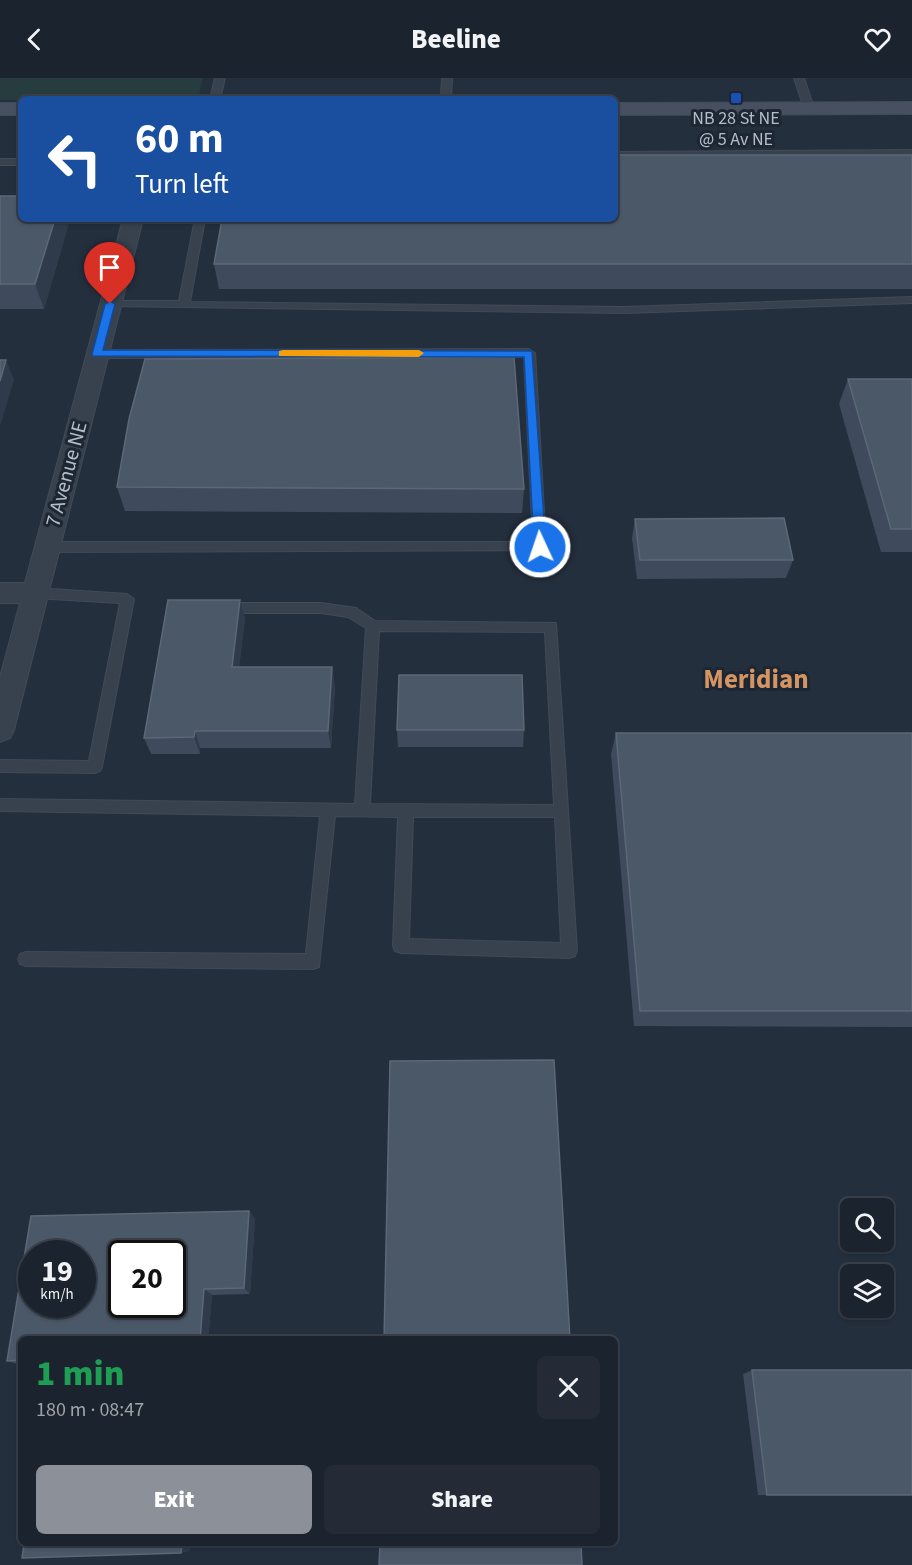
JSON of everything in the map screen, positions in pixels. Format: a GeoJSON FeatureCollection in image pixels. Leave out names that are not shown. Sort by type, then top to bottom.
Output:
{"type":"FeatureCollection","features":[{"type":"Feature","properties":{"kind":"street"},"geometry":{"type":"LineString","coordinates":[[618,109],[912,108]]}},
{"type":"Feature","properties":{"kind":"street"},"geometry":{"type":"LineString","coordinates":[[0,109],[18,109]]}},
{"type":"Feature","properties":{"kind":"street","name":"7 Avenue NE"},"geometry":{"type":"LineString","coordinates":[[0,730],[132,222]]}},
{"type":"Feature","properties":{"kind":"street"},"geometry":{"type":"LineString","coordinates":[[0,593],[35,593]]}},
{"type":"Feature","properties":{"kind":"lane"},"geometry":{"type":"LineString","coordinates":[[216,96],[220,78]]}},
{"type":"Feature","properties":{"kind":"lane"},"geometry":{"type":"LineString","coordinates":[[446,96],[447,78]]}},
{"type":"Feature","properties":{"kind":"lane"},"geometry":{"type":"LineString","coordinates":[[799,78],[809,108]]}},
{"type":"Feature","properties":{"kind":"lane"},"geometry":{"type":"LineString","coordinates":[[618,155],[908,157]]}},
{"type":"Feature","properties":{"kind":"lane"},"geometry":{"type":"LineString","coordinates":[[0,162],[18,162]]}},
{"type":"Feature","properties":{"kind":"lane"},"geometry":{"type":"LineString","coordinates":[[184,305],[199,222]]}},
{"type":"Feature","properties":{"kind":"lane"},"geometry":{"type":"LineString","coordinates":[[110,304],[624,310],[912,300]]}},
{"type":"Feature","properties":{"kind":"lane"},"geometry":{"type":"LineString","coordinates":[[47,548],[540,547],[529,353],[97,354]]}},
{"type":"Feature","properties":{"kind":"lane"},"geometry":{"type":"LineString","coordinates":[[0,766],[95,767],[128,599],[35,593]]}},
{"type":"Feature","properties":{"kind":"lane"},"geometry":{"type":"LineString","coordinates":[[208,608],[321,608],[351,612],[373,626],[550,627],[569,951],[401,946],[406,811]]}},
{"type":"Feature","properties":{"kind":"lane"},"geometry":{"type":"LineString","coordinates":[[362,810],[373,626]]}},
{"type":"Feature","properties":{"kind":"lane"},"geometry":{"type":"LineString","coordinates":[[0,805],[562,811]]}},
{"type":"Feature","properties":{"kind":"lane"},"geometry":{"type":"LineString","coordinates":[[26,959],[313,962],[328,810]]}},
{"type":"Feature","properties":{"kind":"green space"},"geometry":{"type":"Polygon","coordinates":[[[0,78],[203,78],[199,96],[18,96],[18,100],[0,100],[0,78]]]}},
{"type":"Feature","properties":{"kind":"building"},"geometry":{"type":"Polygon","coordinates":[[[618,155],[912,155],[912,264],[214,264],[221,222],[618,222],[618,155]]]}},
{"type":"Feature","properties":{"kind":"building"},"geometry":{"type":"Polygon","coordinates":[[[0,196],[18,196],[18,222],[54,222],[35,284],[0,284],[0,196]]]}},
{"type":"Feature","properties":{"kind":"building"},"geometry":{"type":"Polygon","coordinates":[[[514,357],[524,489],[117,487],[129,419],[145,359],[514,357]]]}},
{"type":"Feature","properties":{"kind":"building"},"geometry":{"type":"Polygon","coordinates":[[[0,360],[6,360],[0,381],[0,360]]]}},
{"type":"Feature","properties":{"kind":"building"},"geometry":{"type":"Polygon","coordinates":[[[848,379],[912,379],[912,529],[891,529],[848,379]]]}},
{"type":"Feature","properties":{"kind":"building"},"geometry":{"type":"Polygon","coordinates":[[[784,518],[793,560],[640,560],[635,519],[784,518]]]}},
{"type":"Feature","properties":{"kind":"building"},"geometry":{"type":"Polygon","coordinates":[[[168,600],[240,600],[232,667],[332,667],[328,731],[195,731],[194,737],[144,738],[168,600]]]}},
{"type":"Feature","properties":{"kind":"building"},"geometry":{"type":"Polygon","coordinates":[[[399,675],[522,675],[524,730],[397,730],[399,675]]]}},
{"type":"Feature","properties":{"kind":"building"},"geometry":{"type":"Polygon","coordinates":[[[616,733],[912,733],[912,1011],[640,1011],[616,733]]]}},
{"type":"Feature","properties":{"kind":"building"},"geometry":{"type":"Polygon","coordinates":[[[554,1060],[570,1336],[384,1336],[390,1061],[554,1060]]]}},
{"type":"Feature","properties":{"kind":"building"},"geometry":{"type":"Polygon","coordinates":[[[249,1211],[244,1288],[204,1289],[200,1336],[18,1336],[18,1360],[7,1361],[18,1295],[18,1318],[96,1318],[96,1240],[27,1240],[31,1216],[249,1211]]]}},
{"type":"Feature","properties":{"kind":"building"},"geometry":{"type":"Polygon","coordinates":[[[752,1370],[912,1370],[912,1495],[767,1495],[752,1370]]]}},
{"type":"Feature","properties":{"kind":"building"},"geometry":{"type":"Polygon","coordinates":[[[24,1546],[182,1546],[181,1553],[22,1558],[24,1546]]]}},
{"type":"Feature","properties":{"kind":"building"},"geometry":{"type":"Polygon","coordinates":[[[380,1546],[581,1546],[582,1565],[379,1565],[380,1546]]]}},
{"type":"Feature","properties":{"kind":"slow traffic"},"geometry":{"type":"LineString","coordinates":[[283,354],[419,353]]}},
{"type":"Feature","properties":{"kind":"place","name":"NB 28 St NE @ 5 Av NE"},"geometry":{"type":"Point","coordinates":[736,98]}},
{"type":"Feature","properties":{"kind":"district","name":"Meridian"},"geometry":{"type":"Point","coordinates":[756,679]}},
{"type":"Feature","properties":{"kind":"route"},"geometry":{"type":"LineString","coordinates":[[110,304],[97,354],[529,353],[540,547]]}}]}
